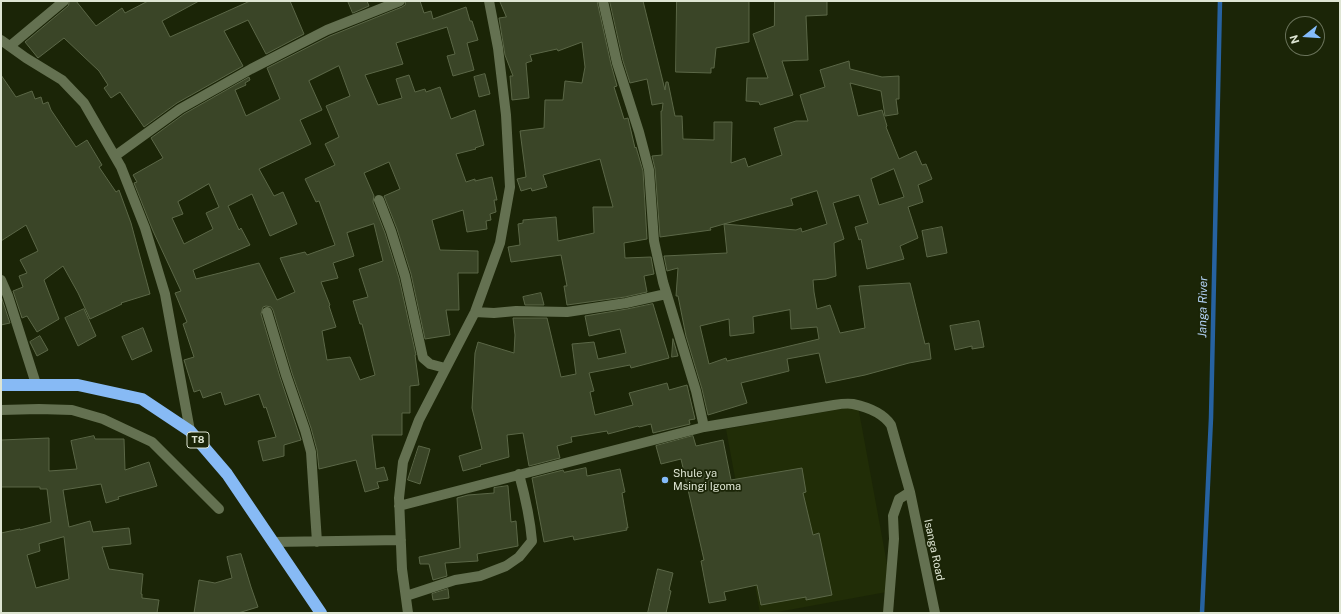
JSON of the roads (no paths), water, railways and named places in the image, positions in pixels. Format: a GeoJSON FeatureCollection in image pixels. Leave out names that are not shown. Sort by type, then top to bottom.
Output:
{"type":"FeatureCollection","features":[{"type":"Feature","properties":{"kind":"highway","name":"T8"},"geometry":{"type":"LineString","coordinates":[[1,385],[78,385],[142,399],[190,431],[227,474],[321,613]]}},
{"type":"Feature","properties":{"kind":"street"},"geometry":{"type":"LineString","coordinates":[[10,46],[64,1]]}},
{"type":"Feature","properties":{"kind":"street"},"geometry":{"type":"LineString","coordinates":[[115,156],[180,109],[251,69],[327,30],[400,1]]}},
{"type":"Feature","properties":{"kind":"street"},"geometry":{"type":"LineString","coordinates":[[408,613],[400,540],[399,498],[403,462],[419,420],[475,312],[500,244],[510,187],[506,115],[498,48],[489,1]]}},
{"type":"Feature","properties":{"kind":"street"},"geometry":{"type":"LineString","coordinates":[[604,1],[617,63],[639,132],[649,170],[654,241],[666,294],[696,391],[704,427]]}},
{"type":"Feature","properties":{"kind":"street"},"geometry":{"type":"LineString","coordinates":[[1,40],[62,80],[84,103],[121,167],[145,228],[165,294],[190,431]]}},
{"type":"Feature","properties":{"kind":"street"},"geometry":{"type":"LineString","coordinates":[[379,200],[391,231],[405,276],[423,358],[430,364],[445,368]]}},
{"type":"Feature","properties":{"kind":"street"},"geometry":{"type":"LineString","coordinates":[[1,280],[8,296],[36,384]]}},
{"type":"Feature","properties":{"kind":"street"},"geometry":{"type":"LineString","coordinates":[[475,312],[567,312],[626,303],[666,294]]}},
{"type":"Feature","properties":{"kind":"street"},"geometry":{"type":"LineString","coordinates":[[267,312],[311,452],[318,542]]}},
{"type":"Feature","properties":{"kind":"street","name":"Isanga Road"},"geometry":{"type":"LineString","coordinates":[[399,506],[704,427],[852,403],[881,414],[891,425],[910,492],[935,613]]}},
{"type":"Feature","properties":{"kind":"street"},"geometry":{"type":"LineString","coordinates":[[1,410],[72,410],[103,419],[152,442],[219,509]]}},
{"type":"Feature","properties":{"kind":"street"},"geometry":{"type":"LineString","coordinates":[[406,596],[455,580],[480,576],[506,566],[519,557],[532,541],[528,507],[519,474]]}},
{"type":"Feature","properties":{"kind":"street"},"geometry":{"type":"LineString","coordinates":[[888,613],[894,539],[893,516],[899,499],[910,492]]}},
{"type":"Feature","properties":{"kind":"street"},"geometry":{"type":"LineString","coordinates":[[273,542],[400,540]]}},
{"type":"Feature","properties":{"kind":"waterway","name":"Janga River"},"geometry":{"type":"LineString","coordinates":[[1202,613],[1211,418],[1220,1]]}},
{"type":"Feature","properties":{"kind":"place","name":"Shule ya Msingi Igoma"},"geometry":{"type":"Point","coordinates":[665,480]}}]}
